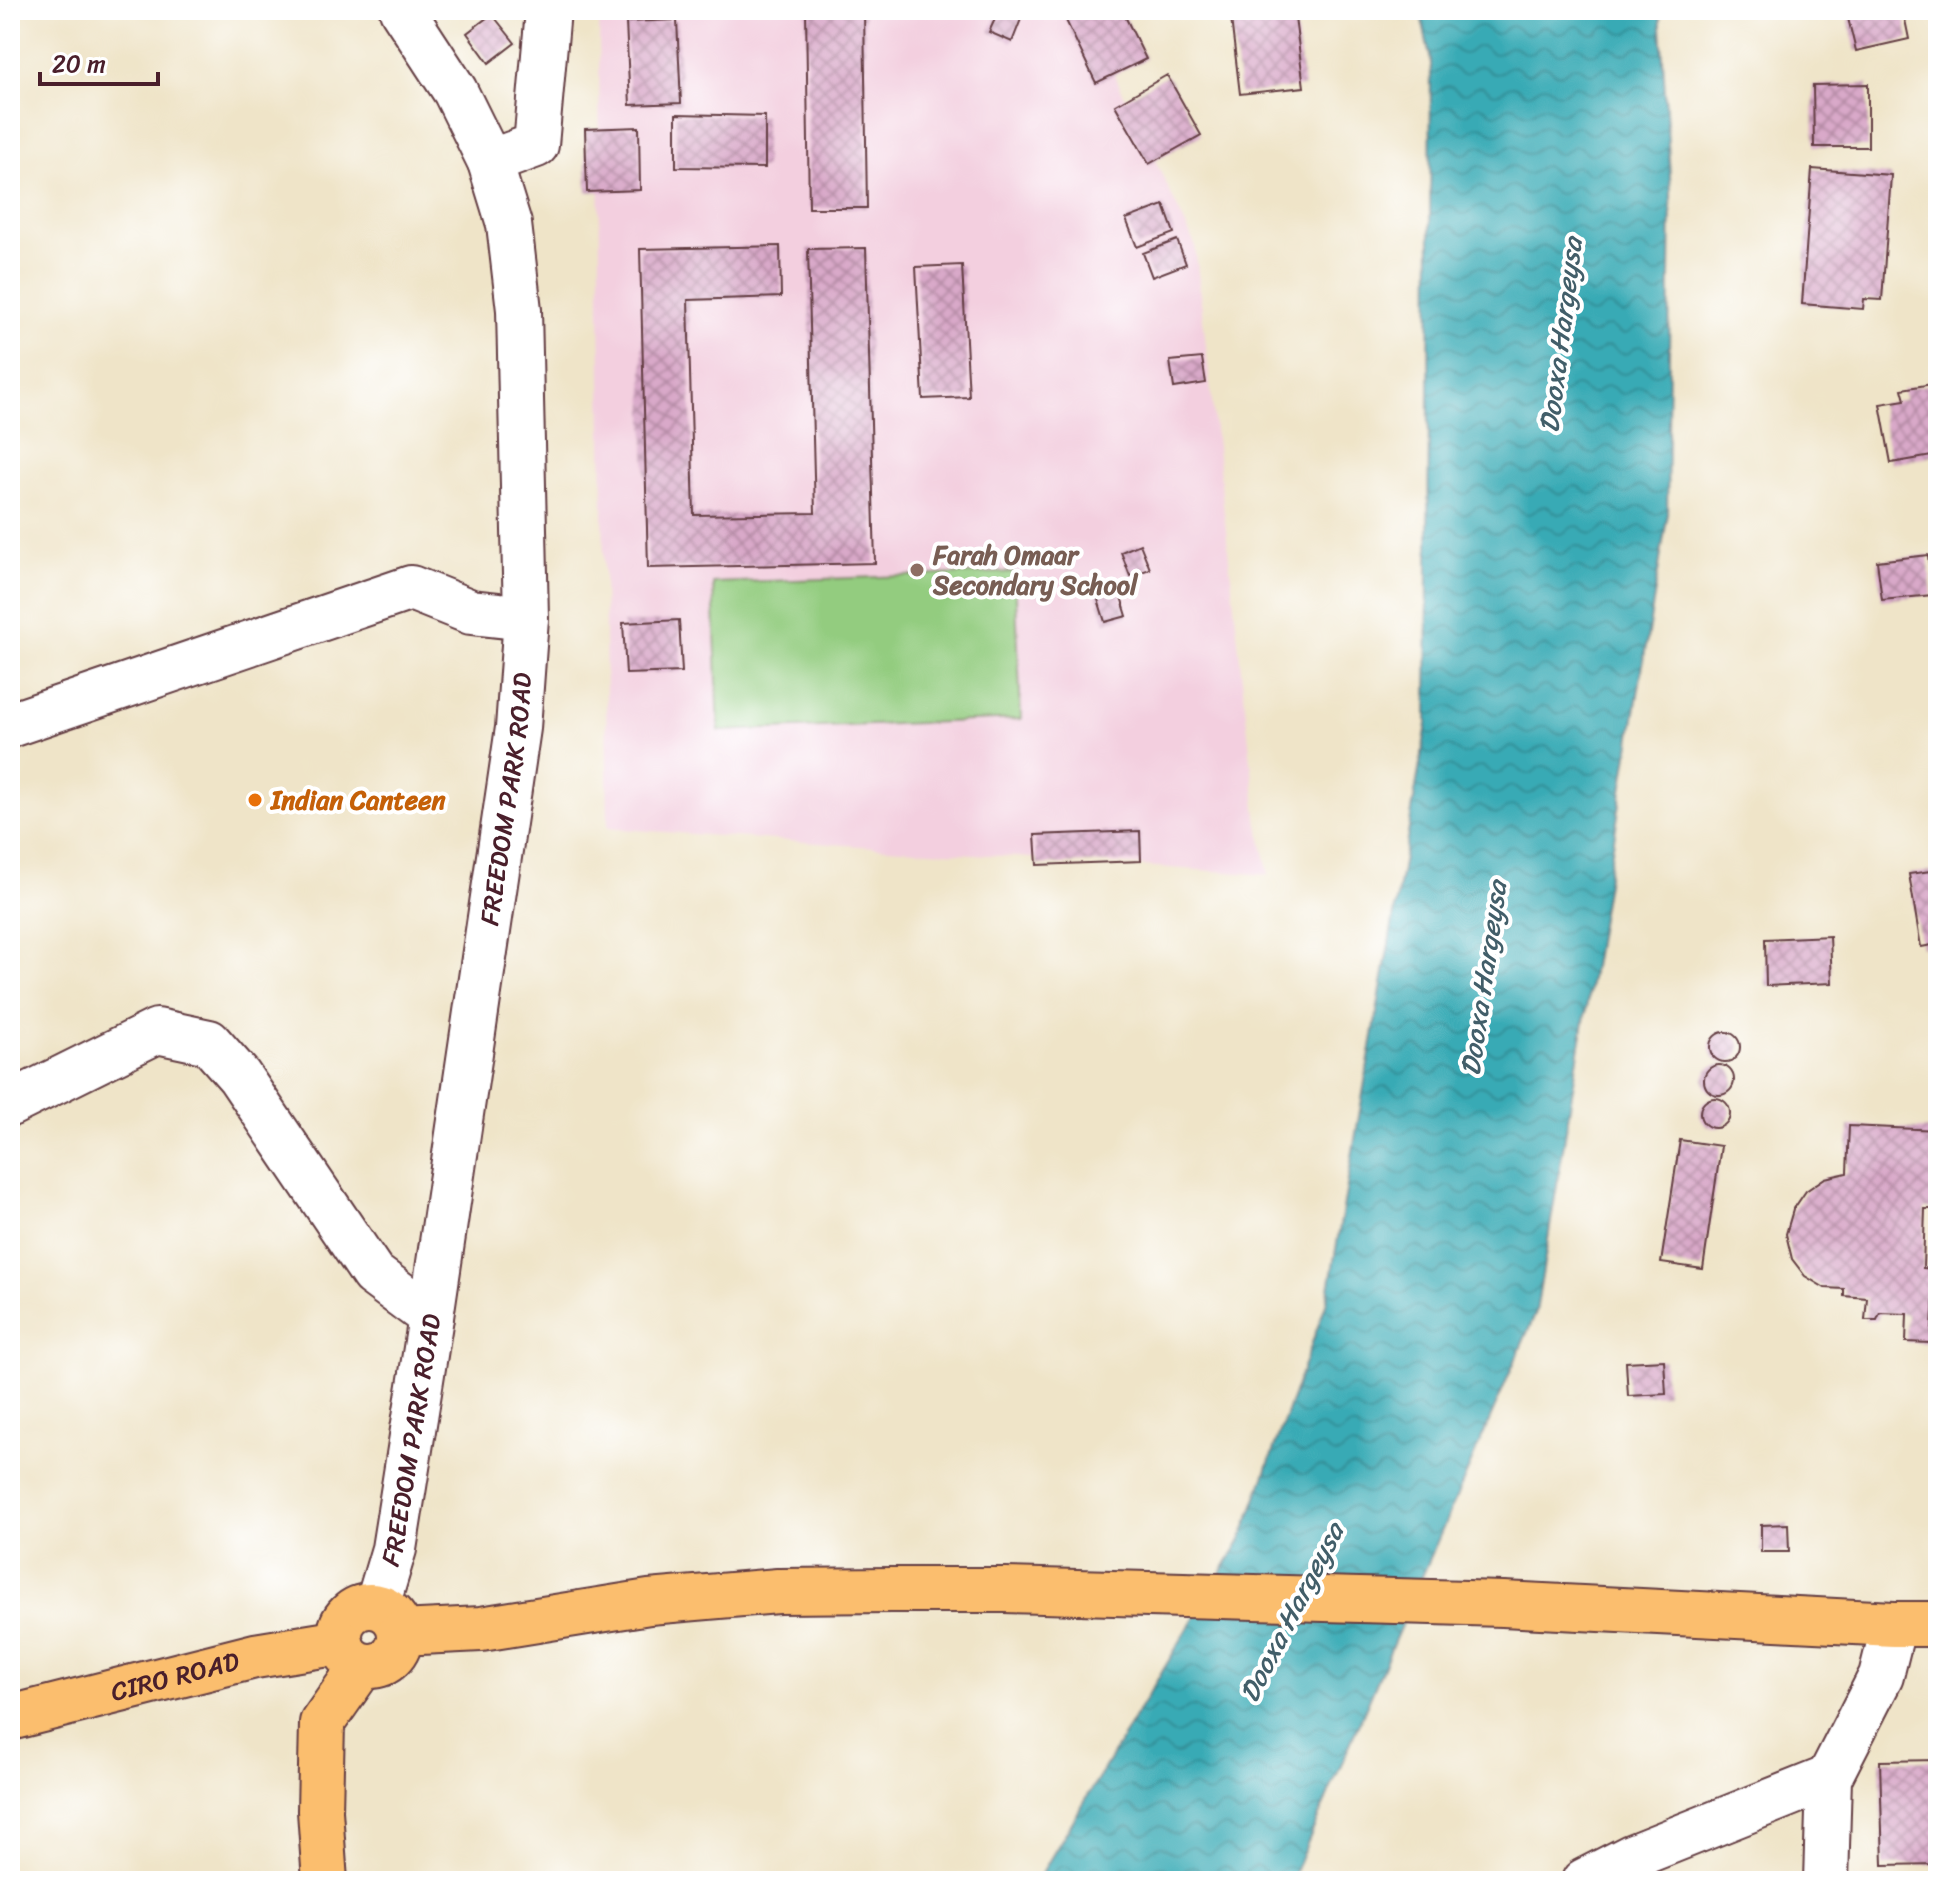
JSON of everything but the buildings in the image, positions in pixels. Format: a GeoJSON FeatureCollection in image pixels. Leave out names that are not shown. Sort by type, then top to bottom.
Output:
{"type":"FeatureCollection","features":[{"type":"Feature","properties":{"kind":"main road"},"geometry":{"type":"LineString","coordinates":[[388,1619],[481,1629],[649,1602],[778,1591],[1005,1590],[1503,1604],[1938,1624]]}},
{"type":"Feature","properties":{"kind":"main road","name":"CIRO ROAD"},"geometry":{"type":"LineString","coordinates":[[10,1718],[255,1656],[352,1654],[374,1667],[384,1663],[399,1647],[388,1619]]}},
{"type":"Feature","properties":{"kind":"main road"},"geometry":{"type":"LineString","coordinates":[[325,1881],[320,1811],[322,1723],[352,1654]]}},
{"type":"Feature","properties":{"kind":"street","name":"FREEDOM PARK ROAD"},"geometry":{"type":"LineString","coordinates":[[388,1619],[394,1549],[518,728],[526,618],[519,310],[509,224],[490,162],[455,91],[402,10]]}},
{"type":"Feature","properties":{"kind":"street"},"geometry":{"type":"LineString","coordinates":[[490,162],[536,145],[548,10]]}},
{"type":"Feature","properties":{"kind":"street"},"geometry":{"type":"LineString","coordinates":[[10,725],[411,588],[471,612],[526,618]]}},
{"type":"Feature","properties":{"kind":"street"},"geometry":{"type":"LineString","coordinates":[[10,1104],[157,1031],[209,1042],[239,1076],[373,1274],[431,1317]]}},
{"type":"Feature","properties":{"kind":"street"},"geometry":{"type":"LineString","coordinates":[[1826,1881],[1829,1778],[1881,1676],[1894,1624]]}},
{"type":"Feature","properties":{"kind":"street"},"geometry":{"type":"LineString","coordinates":[[1584,1881],[1631,1857],[1829,1778]]}},
{"type":"Feature","properties":{"kind":"shaded area","name":"Farah Omaar Secondary School"},"geometry":{"type":"Polygon","coordinates":[[[599,10],[1084,10],[1195,245],[1258,825],[1269,875],[608,828],[599,10]]]}},
{"type":"Feature","properties":{"kind":"green space"},"geometry":{"type":"Polygon","coordinates":[[[1015,572],[1021,719],[719,731],[713,583],[1015,572]]]}},
{"type":"Feature","properties":{"kind":"water","name":"Dooxa Hargeysa"},"geometry":{"type":"Polygon","coordinates":[[[1420,10],[1660,10],[1671,193],[1667,518],[1536,1312],[1291,1881],[1037,1881],[1242,1538],[1327,1301],[1427,724],[1431,61],[1420,10]]]}},
{"type":"Feature","properties":{"kind":"place","name":"Farah Omaar Secondary School"},"geometry":{"type":"Point","coordinates":[917,570]}},
{"type":"Feature","properties":{"kind":"place","name":"Indian Canteen"},"geometry":{"type":"Point","coordinates":[255,800]}}]}
